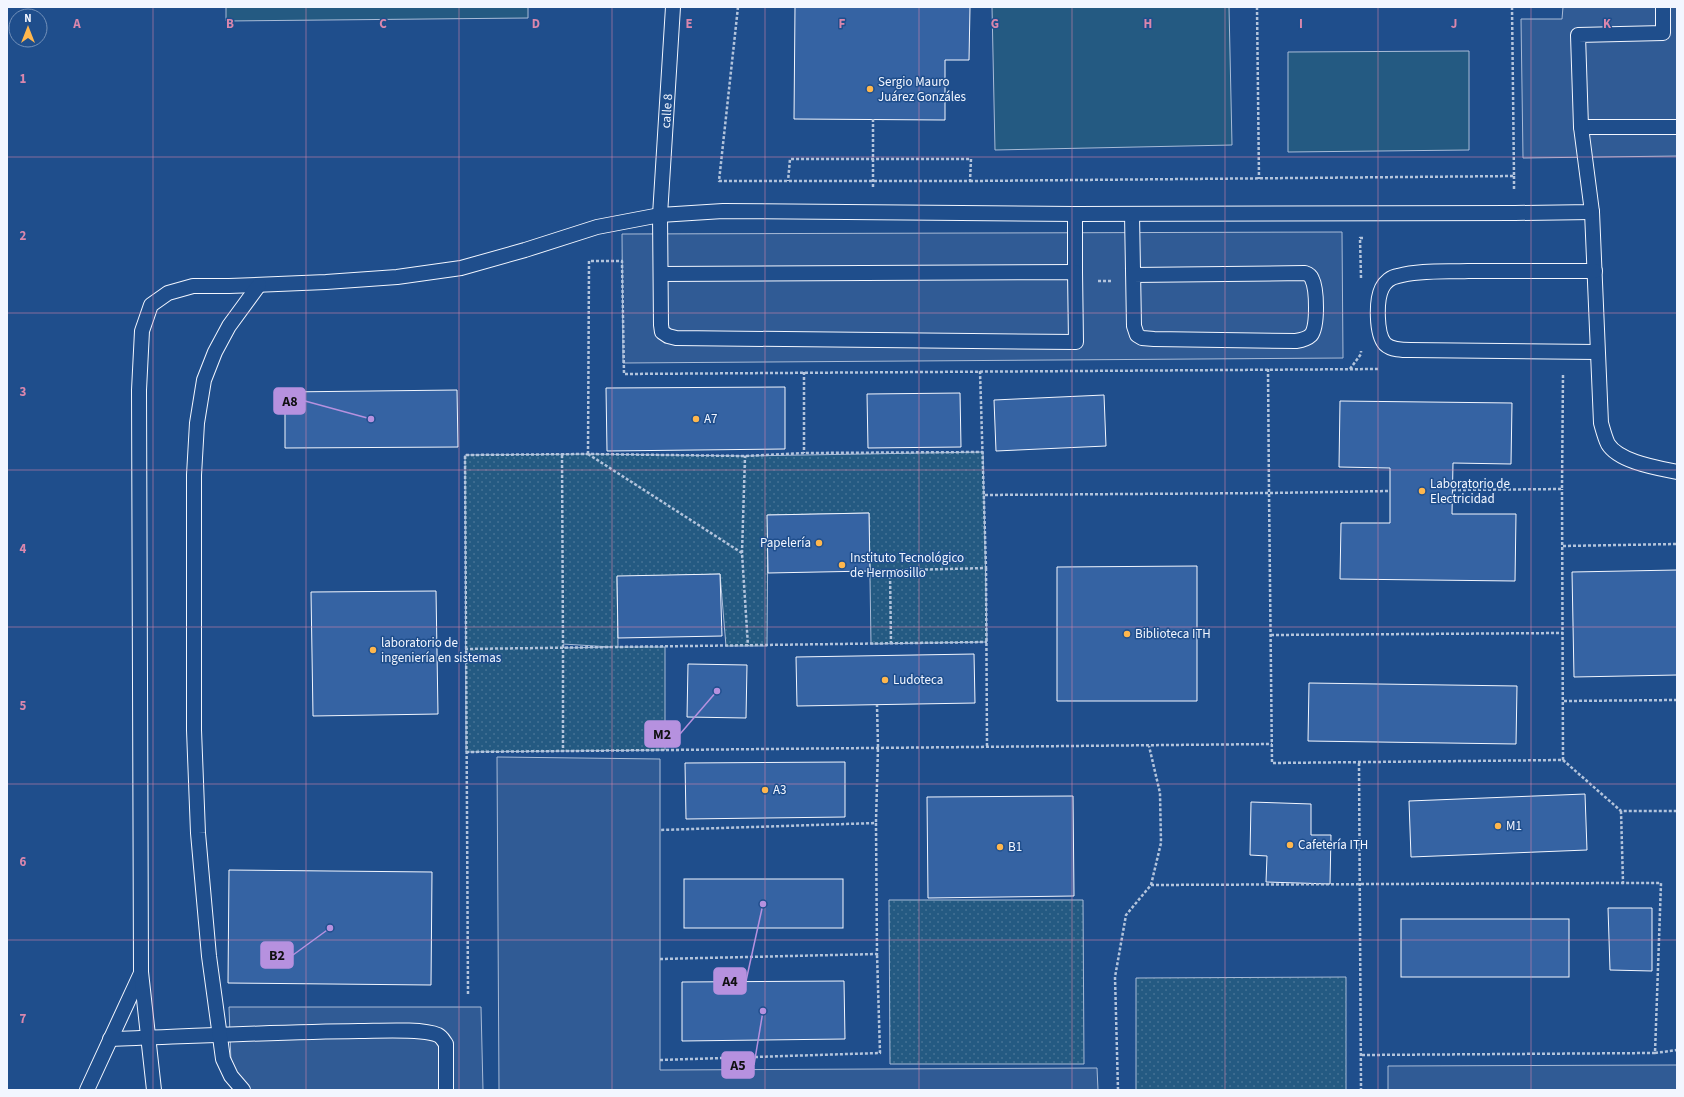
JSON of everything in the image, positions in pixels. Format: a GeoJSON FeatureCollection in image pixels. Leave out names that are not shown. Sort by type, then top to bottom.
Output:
{"type":"FeatureCollection","features":[{"type":"Feature","properties":{"kind":"lane","name":"calle 8"},"geometry":{"type":"LineString","coordinates":[[673,7],[660,215],[662,332],[668,336],[676,338],[1076,342],[1076,277]]}},
{"type":"Feature","properties":{"kind":"lane"},"geometry":{"type":"LineString","coordinates":[[1663,7],[1663,33],[1578,35],[1581,127],[1592,212],[1601,423],[1609,445],[1621,455],[1644,464],[1677,472]]}},
{"type":"Feature","properties":{"kind":"lane"},"geometry":{"type":"LineString","coordinates":[[1581,127],[1677,127]]}},
{"type":"Feature","properties":{"kind":"lane"},"geometry":{"type":"LineString","coordinates":[[154,1090],[141,972],[139,390],[142,331],[151,305],[168,293],[194,286],[259,285],[397,277],[461,268],[525,250],[597,227],[660,215],[723,211],[1075,214],[1592,212]]}},
{"type":"Feature","properties":{"kind":"lane"},"geometry":{"type":"LineString","coordinates":[[661,274],[1076,277],[1075,214]]}},
{"type":"Feature","properties":{"kind":"lane"},"geometry":{"type":"LineString","coordinates":[[1132,214],[1133,278],[1134,326],[1137,335],[1142,338],[1154,339],[1296,341],[1305,339],[1315,328],[1316,297],[1312,279],[1305,273],[1133,278]]}},
{"type":"Feature","properties":{"kind":"lane"},"geometry":{"type":"LineString","coordinates":[[1595,271],[1442,272],[1412,273],[1396,276],[1386,282],[1382,289],[1378,326],[1380,335],[1386,345],[1396,349],[1597,352]]}},
{"type":"Feature","properties":{"kind":"lane"},"geometry":{"type":"LineString","coordinates":[[243,1090],[231,1076],[223,1059],[204,914],[194,730],[194,475],[197,431],[204,380],[215,352],[240,309],[259,285]]}},
{"type":"Feature","properties":{"kind":"lane"},"geometry":{"type":"LineString","coordinates":[[87,1090],[141,972]]}},
{"type":"Feature","properties":{"kind":"lane"},"geometry":{"type":"LineString","coordinates":[[110,1040],[305,1032],[419,1032],[438,1035],[446,1044],[446,1090]]}},
{"type":"Feature","properties":{"kind":"path"},"geometry":{"type":"LineString","coordinates":[[738,7],[719,181],[970,181],[1514,176],[1512,7]]}},
{"type":"Feature","properties":{"kind":"path"},"geometry":{"type":"LineString","coordinates":[[1257,7],[1259,179]]}},
{"type":"Feature","properties":{"kind":"path"},"geometry":{"type":"LineString","coordinates":[[873,119],[873,212]]}},
{"type":"Feature","properties":{"kind":"path"},"geometry":{"type":"LineString","coordinates":[[788,181],[790,159],[971,159],[970,181]]}},
{"type":"Feature","properties":{"kind":"path"},"geometry":{"type":"LineString","coordinates":[[588,454],[589,262],[622,262]]}},
{"type":"Feature","properties":{"kind":"path"},"geometry":{"type":"LineString","coordinates":[[1076,277],[1133,278]]}},
{"type":"Feature","properties":{"kind":"path"},"geometry":{"type":"LineString","coordinates":[[1563,367],[1563,760]]}},
{"type":"Feature","properties":{"kind":"path"},"geometry":{"type":"LineString","coordinates":[[1268,370],[1272,764],[1563,760],[1621,811],[1677,811]]}},
{"type":"Feature","properties":{"kind":"path"},"geometry":{"type":"LineString","coordinates":[[804,372],[804,453]]}},
{"type":"Feature","properties":{"kind":"path"},"geometry":{"type":"LineString","coordinates":[[980,372],[985,495],[987,747]]}},
{"type":"Feature","properties":{"kind":"path"},"geometry":{"type":"LineString","coordinates":[[468,994],[465,455],[588,454],[745,456],[804,453],[983,452]]}},
{"type":"Feature","properties":{"kind":"path"},"geometry":{"type":"LineString","coordinates":[[588,454],[742,553]]}},
{"type":"Feature","properties":{"kind":"path"},"geometry":{"type":"LineString","coordinates":[[562,455],[564,648],[563,751]]}},
{"type":"Feature","properties":{"kind":"path"},"geometry":{"type":"LineString","coordinates":[[745,456],[742,553],[748,646]]}},
{"type":"Feature","properties":{"kind":"path"},"geometry":{"type":"LineString","coordinates":[[1453,490],[1562,489]]}},
{"type":"Feature","properties":{"kind":"path"},"geometry":{"type":"LineString","coordinates":[[985,495],[1390,491]]}},
{"type":"Feature","properties":{"kind":"path"},"geometry":{"type":"LineString","coordinates":[[1563,546],[1677,544]]}},
{"type":"Feature","properties":{"kind":"path"},"geometry":{"type":"LineString","coordinates":[[870,571],[986,568]]}},
{"type":"Feature","properties":{"kind":"path"},"geometry":{"type":"LineString","coordinates":[[890,571],[891,643]]}},
{"type":"Feature","properties":{"kind":"path"},"geometry":{"type":"LineString","coordinates":[[1271,635],[1563,633]]}},
{"type":"Feature","properties":{"kind":"path"},"geometry":{"type":"LineString","coordinates":[[465,650],[987,642]]}},
{"type":"Feature","properties":{"kind":"path"},"geometry":{"type":"LineString","coordinates":[[1564,701],[1677,700]]}},
{"type":"Feature","properties":{"kind":"path"},"geometry":{"type":"LineString","coordinates":[[660,1060],[880,1053],[877,954],[877,705]]}},
{"type":"Feature","properties":{"kind":"path"},"geometry":{"type":"LineString","coordinates":[[466,752],[1272,744]]}},
{"type":"Feature","properties":{"kind":"path"},"geometry":{"type":"LineString","coordinates":[[1118,1090],[1115,977],[1126,915],[1151,885],[1161,843],[1160,793],[1149,746]]}},
{"type":"Feature","properties":{"kind":"path"},"geometry":{"type":"LineString","coordinates":[[1359,763],[1361,885],[1361,1090]]}},
{"type":"Feature","properties":{"kind":"path"},"geometry":{"type":"LineString","coordinates":[[1621,811],[1622,883]]}},
{"type":"Feature","properties":{"kind":"path"},"geometry":{"type":"LineString","coordinates":[[660,830],[876,822]]}},
{"type":"Feature","properties":{"kind":"path"},"geometry":{"type":"LineString","coordinates":[[1151,885],[1661,883],[1655,1053]]}},
{"type":"Feature","properties":{"kind":"path"},"geometry":{"type":"LineString","coordinates":[[660,959],[877,954]]}},
{"type":"Feature","properties":{"kind":"path"},"geometry":{"type":"LineString","coordinates":[[1362,1055],[1655,1053],[1677,1050]]}},
{"type":"Feature","properties":{"kind":"shaded area"},"geometry":{"type":"Polygon","coordinates":[[[226,7],[528,7],[528,18],[226,21],[226,7]]]}},
{"type":"Feature","properties":{"kind":"shaded area"},"geometry":{"type":"Polygon","coordinates":[[[992,7],[1229,7],[1232,145],[995,150],[992,7]]]}},
{"type":"Feature","properties":{"kind":"shaded area"},"geometry":{"type":"Polygon","coordinates":[[[1563,7],[1677,7],[1677,156],[1523,158],[1521,19],[1562,19],[1563,7]]]}},
{"type":"Feature","properties":{"kind":"shaded area"},"geometry":{"type":"Polygon","coordinates":[[[1469,51],[1469,150],[1288,152],[1288,52],[1469,51]]]}},
{"type":"Feature","properties":{"kind":"shaded area"},"geometry":{"type":"Polygon","coordinates":[[[1342,232],[1343,358],[623,363],[622,234],[1342,232]]]}},
{"type":"Feature","properties":{"kind":"shaded area"},"geometry":{"type":"Polygon","coordinates":[[[983,452],[987,642],[871,644],[869,513],[768,515],[767,646],[726,646],[720,574],[617,577],[618,647],[665,647],[665,750],[466,752],[465,455],[588,454],[745,456],[983,452]],[[563,644],[564,648],[611,647],[563,644]]]}},
{"type":"Feature","properties":{"kind":"shaded area"},"geometry":{"type":"Polygon","coordinates":[[[497,757],[660,759],[660,1070],[1097,1068],[1098,1090],[499,1090],[497,757]]]}},
{"type":"Feature","properties":{"kind":"shaded area"},"geometry":{"type":"Polygon","coordinates":[[[889,900],[1083,900],[1084,1064],[890,1064],[889,900]]]}},
{"type":"Feature","properties":{"kind":"shaded area"},"geometry":{"type":"Polygon","coordinates":[[[1346,977],[1346,1090],[1136,1090],[1136,978],[1346,977]]]}},
{"type":"Feature","properties":{"kind":"shaded area"},"geometry":{"type":"Polygon","coordinates":[[[229,1007],[481,1007],[483,1090],[232,1090],[229,1007]]]}},
{"type":"Feature","properties":{"kind":"shaded area"},"geometry":{"type":"Polygon","coordinates":[[[1677,1065],[1677,1090],[1388,1090],[1388,1066],[1677,1065]]]}},
{"type":"Feature","properties":{"kind":"building","name":"Sergio Mauro Juárez Gonzáles"},"geometry":{"type":"Polygon","coordinates":[[[795,7],[970,7],[969,60],[945,60],[945,120],[794,119],[795,7]]]}},
{"type":"Feature","properties":{"kind":"building","name":"A7"},"geometry":{"type":"Polygon","coordinates":[[[785,387],[785,449],[607,451],[606,388],[785,387]]]}},
{"type":"Feature","properties":{"kind":"building"},"geometry":{"type":"Polygon","coordinates":[[[457,390],[458,447],[285,448],[285,392],[457,390]]]}},
{"type":"Feature","properties":{"kind":"building"},"geometry":{"type":"Polygon","coordinates":[[[960,393],[961,447],[868,448],[867,394],[960,393]]]}},
{"type":"Feature","properties":{"kind":"building"},"geometry":{"type":"Polygon","coordinates":[[[1104,395],[1106,446],[996,451],[994,400],[1104,395]]]}},
{"type":"Feature","properties":{"kind":"building","name":"Laboratorio de Electricidad"},"geometry":{"type":"Polygon","coordinates":[[[1340,401],[1512,403],[1511,464],[1453,463],[1452,514],[1516,514],[1515,581],[1340,579],[1341,523],[1390,523],[1390,468],[1339,467],[1340,401]]]}},
{"type":"Feature","properties":{"kind":"building","name":"Papelería"},"geometry":{"type":"Polygon","coordinates":[[[869,513],[870,571],[768,573],[767,515],[869,513]]]}},
{"type":"Feature","properties":{"kind":"building","name":"Biblioteca ITH"},"geometry":{"type":"Polygon","coordinates":[[[1197,566],[1197,701],[1057,701],[1057,567],[1197,566]]]}},
{"type":"Feature","properties":{"kind":"building"},"geometry":{"type":"Polygon","coordinates":[[[1677,570],[1677,675],[1574,677],[1572,572],[1677,570]]]}},
{"type":"Feature","properties":{"kind":"building"},"geometry":{"type":"Polygon","coordinates":[[[720,574],[722,636],[618,638],[617,576],[720,574]]]}},
{"type":"Feature","properties":{"kind":"building"},"geometry":{"type":"Polygon","coordinates":[[[436,591],[438,714],[313,716],[311,592],[436,591]]]}},
{"type":"Feature","properties":{"kind":"building","name":"Ludoteca"},"geometry":{"type":"Polygon","coordinates":[[[974,654],[975,703],[797,706],[796,657],[974,654]]]}},
{"type":"Feature","properties":{"kind":"building"},"geometry":{"type":"Polygon","coordinates":[[[688,664],[747,665],[746,718],[687,717],[688,664]]]}},
{"type":"Feature","properties":{"kind":"building"},"geometry":{"type":"Polygon","coordinates":[[[1309,683],[1517,686],[1516,744],[1308,741],[1309,683]]]}},
{"type":"Feature","properties":{"kind":"building","name":"A3"},"geometry":{"type":"Polygon","coordinates":[[[845,762],[845,817],[686,819],[685,763],[845,762]]]}},
{"type":"Feature","properties":{"kind":"building","name":"M1"},"geometry":{"type":"Polygon","coordinates":[[[1585,794],[1587,850],[1411,857],[1409,801],[1585,794]]]}},
{"type":"Feature","properties":{"kind":"building","name":"B1"},"geometry":{"type":"Polygon","coordinates":[[[1073,796],[1074,896],[928,898],[927,797],[1073,796]]]}},
{"type":"Feature","properties":{"kind":"building","name":"Cafetería ITH"},"geometry":{"type":"Polygon","coordinates":[[[1251,802],[1311,804],[1311,835],[1331,835],[1330,884],[1266,882],[1267,856],[1250,855],[1251,802]]]}},
{"type":"Feature","properties":{"kind":"building"},"geometry":{"type":"Polygon","coordinates":[[[229,870],[432,872],[431,985],[228,983],[229,870]]]}},
{"type":"Feature","properties":{"kind":"building"},"geometry":{"type":"Polygon","coordinates":[[[684,879],[843,879],[843,928],[684,928],[684,879]]]}},
{"type":"Feature","properties":{"kind":"building"},"geometry":{"type":"Polygon","coordinates":[[[1608,908],[1652,908],[1652,971],[1610,970],[1608,908]]]}},
{"type":"Feature","properties":{"kind":"building"},"geometry":{"type":"Polygon","coordinates":[[[1401,919],[1569,919],[1569,977],[1401,977],[1401,919]]]}},
{"type":"Feature","properties":{"kind":"building"},"geometry":{"type":"Polygon","coordinates":[[[844,981],[845,1039],[682,1041],[682,982],[844,981]]]}},
{"type":"Feature","properties":{"kind":"place","name":"Sergio Mauro Juárez Gonzáles"},"geometry":{"type":"Point","coordinates":[870,89]}},
{"type":"Feature","properties":{"kind":"place","name":"A8"},"geometry":{"type":"Point","coordinates":[371,419]}},
{"type":"Feature","properties":{"kind":"place","name":"A7"},"geometry":{"type":"Point","coordinates":[696,419]}},
{"type":"Feature","properties":{"kind":"place","name":"Laboratorio de Electricidad"},"geometry":{"type":"Point","coordinates":[1422,491]}},
{"type":"Feature","properties":{"kind":"place","name":"Papelería"},"geometry":{"type":"Point","coordinates":[819,543]}},
{"type":"Feature","properties":{"kind":"place","name":"Instituto Tecnológico de Hermosillo"},"geometry":{"type":"Point","coordinates":[842,565]}},
{"type":"Feature","properties":{"kind":"place","name":"Biblioteca ITH"},"geometry":{"type":"Point","coordinates":[1127,634]}},
{"type":"Feature","properties":{"kind":"place","name":"laboratorio de ingeniería en sistemas"},"geometry":{"type":"Point","coordinates":[373,650]}},
{"type":"Feature","properties":{"kind":"place","name":"Ludoteca"},"geometry":{"type":"Point","coordinates":[885,680]}},
{"type":"Feature","properties":{"kind":"place","name":"M2"},"geometry":{"type":"Point","coordinates":[717,691]}},
{"type":"Feature","properties":{"kind":"place","name":"A3"},"geometry":{"type":"Point","coordinates":[765,790]}},
{"type":"Feature","properties":{"kind":"place","name":"M1"},"geometry":{"type":"Point","coordinates":[1498,826]}},
{"type":"Feature","properties":{"kind":"place","name":"Cafetería ITH"},"geometry":{"type":"Point","coordinates":[1290,845]}},
{"type":"Feature","properties":{"kind":"place","name":"B1"},"geometry":{"type":"Point","coordinates":[1000,847]}},
{"type":"Feature","properties":{"kind":"place","name":"A4"},"geometry":{"type":"Point","coordinates":[763,904]}},
{"type":"Feature","properties":{"kind":"place","name":"B2"},"geometry":{"type":"Point","coordinates":[330,928]}},
{"type":"Feature","properties":{"kind":"place","name":"A5"},"geometry":{"type":"Point","coordinates":[763,1011]}}]}
